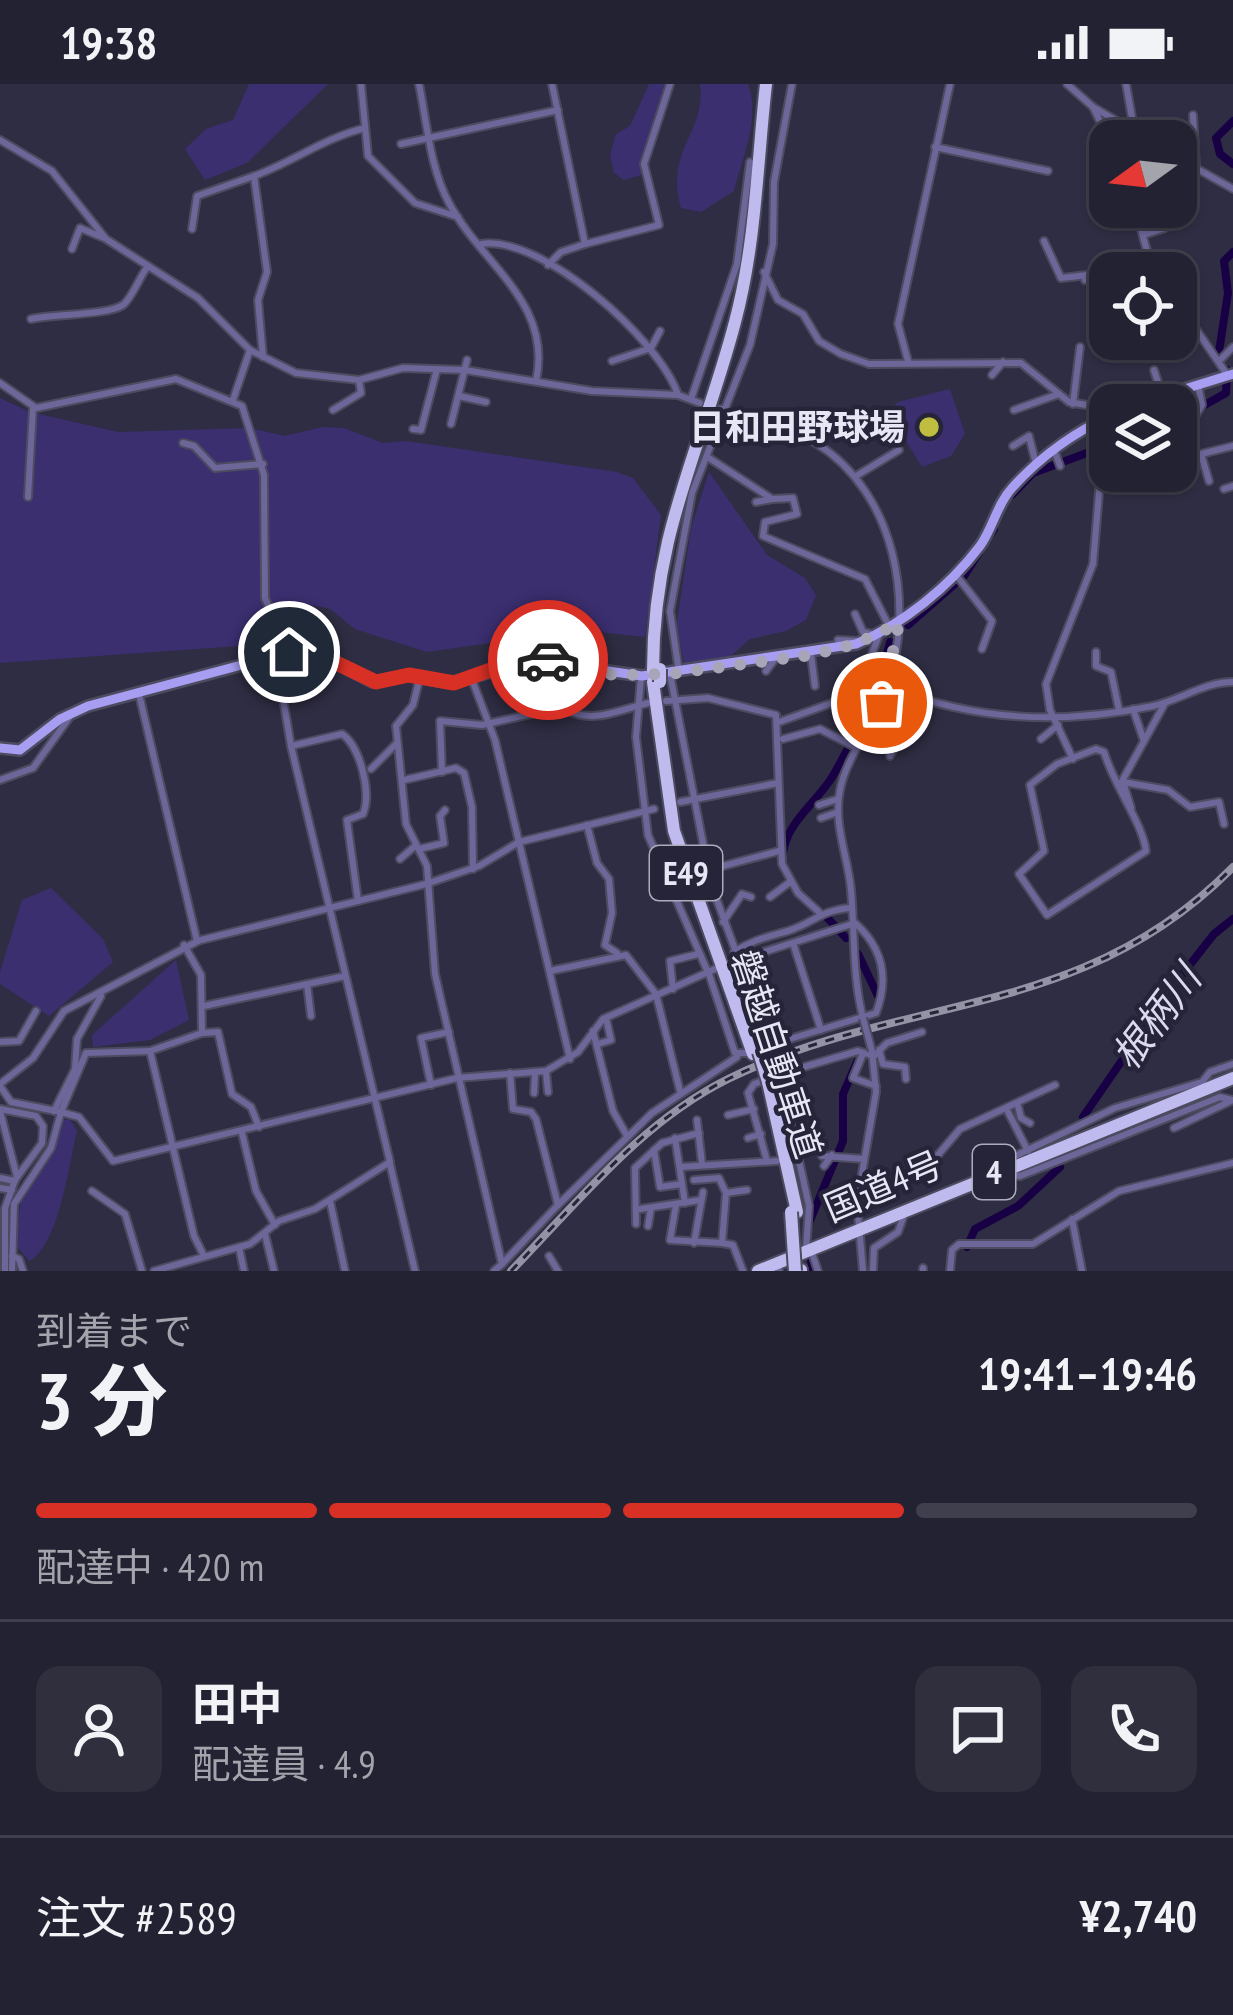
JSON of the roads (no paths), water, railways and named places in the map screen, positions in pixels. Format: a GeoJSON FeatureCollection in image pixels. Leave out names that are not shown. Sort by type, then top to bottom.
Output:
{"type":"FeatureCollection","features":[{"type":"Feature","properties":{"kind":"highway","name":"磐越自動車道"},"geometry":{"type":"LineString","coordinates":[[770,84],[746,280],[672,516],[658,595],[674,831],[770,1080],[794,1212],[799,1271]]}},
{"type":"Feature","properties":{"kind":"highway","name":"国道4号"},"geometry":{"type":"LineString","coordinates":[[758,1271],[1006,1171],[1232,1090]]}},
{"type":"Feature","properties":{"kind":"highway","name":"国道4号"},"geometry":{"type":"LineString","coordinates":[[860,1232],[903,1218],[1006,1171]]}},
{"type":"Feature","properties":{"kind":"highway","name":"国道4号"},"geometry":{"type":"LineString","coordinates":[[778,1271],[810,1253]]}},
{"type":"Feature","properties":{"kind":"main road"},"geometry":{"type":"LineString","coordinates":[[1198,385],[1231,375]]}},
{"type":"Feature","properties":{"kind":"main road"},"geometry":{"type":"LineString","coordinates":[[0,748],[20,750],[68,714],[289,652],[324,657],[368,681],[420,677],[451,683],[542,659],[660,675],[811,655],[860,643],[895,626],[954,573],[984,540],[1008,491],[1036,464],[1089,427]]}},
{"type":"Feature","properties":{"kind":"street"},"geometry":{"type":"LineString","coordinates":[[361,84],[366,152],[397,190],[442,216],[458,217]]}},
{"type":"Feature","properties":{"kind":"street"},"geometry":{"type":"LineString","coordinates":[[419,84],[442,187],[536,326],[541,351],[536,381]]}},
{"type":"Feature","properties":{"kind":"street"},"geometry":{"type":"LineString","coordinates":[[552,84],[585,244]]}},
{"type":"Feature","properties":{"kind":"street"},"geometry":{"type":"LineString","coordinates":[[548,265],[561,252],[658,225],[644,168],[670,84]]}},
{"type":"Feature","properties":{"kind":"street"},"geometry":{"type":"LineString","coordinates":[[737,1057],[710,971],[698,954],[648,836],[650,810],[636,737],[639,705],[660,675],[692,493],[744,370],[774,234],[774,182],[792,84]]}},
{"type":"Feature","properties":{"kind":"street"},"geometry":{"type":"LineString","coordinates":[[908,361],[898,324],[950,84]]}},
{"type":"Feature","properties":{"kind":"street"},"geometry":{"type":"LineString","coordinates":[[1067,84],[1117,120]]}},
{"type":"Feature","properties":{"kind":"street"},"geometry":{"type":"LineString","coordinates":[[1126,84],[1132,120]]}},
{"type":"Feature","properties":{"kind":"street"},"geometry":{"type":"LineString","coordinates":[[1093,106],[1100,120]]}},
{"type":"Feature","properties":{"kind":"street"},"geometry":{"type":"LineString","coordinates":[[401,144],[558,110]]}},
{"type":"Feature","properties":{"kind":"street"},"geometry":{"type":"LineString","coordinates":[[1193,115],[1193,120]]}},
{"type":"Feature","properties":{"kind":"street"},"geometry":{"type":"LineString","coordinates":[[192,229],[197,196],[285,164],[315,144],[365,128]]}},
{"type":"Feature","properties":{"kind":"street"},"geometry":{"type":"LineString","coordinates":[[0,140],[47,166],[104,238]]}},
{"type":"Feature","properties":{"kind":"street"},"geometry":{"type":"LineString","coordinates":[[935,147],[1048,171]]}},
{"type":"Feature","properties":{"kind":"street"},"geometry":{"type":"LineString","coordinates":[[72,250],[80,228],[104,238],[198,298],[250,350],[303,375],[359,380],[397,368],[465,370],[696,401],[746,231],[750,163]]}},
{"type":"Feature","properties":{"kind":"street"},"geometry":{"type":"LineString","coordinates":[[1197,170],[1233,189]]}},
{"type":"Feature","properties":{"kind":"street"},"geometry":{"type":"LineString","coordinates":[[254,176],[267,272],[258,300],[263,358]]}},
{"type":"Feature","properties":{"kind":"street"},"geometry":{"type":"LineString","coordinates":[[1141,228],[1147,252]]}},
{"type":"Feature","properties":{"kind":"street"},"geometry":{"type":"LineString","coordinates":[[1143,235],[1166,228]]}},
{"type":"Feature","properties":{"kind":"street"},"geometry":{"type":"LineString","coordinates":[[764,232],[774,234]]}},
{"type":"Feature","properties":{"kind":"street"},"geometry":{"type":"LineString","coordinates":[[1044,242],[1060,278],[1089,275]]}},
{"type":"Feature","properties":{"kind":"street"},"geometry":{"type":"LineString","coordinates":[[481,244],[520,250],[629,321],[678,395]]}},
{"type":"Feature","properties":{"kind":"street"},"geometry":{"type":"LineString","coordinates":[[31,319],[75,310],[106,313],[126,303],[148,266]]}},
{"type":"Feature","properties":{"kind":"street"},"geometry":{"type":"LineString","coordinates":[[764,272],[778,300],[803,314],[823,344],[869,364],[1003,362],[1028,366],[1073,404],[1089,407]]}},
{"type":"Feature","properties":{"kind":"street"},"geometry":{"type":"LineString","coordinates":[[1085,280],[1089,279]]}},
{"type":"Feature","properties":{"kind":"street"},"geometry":{"type":"LineString","coordinates":[[1197,330],[1231,375]]}},
{"type":"Feature","properties":{"kind":"street"},"geometry":{"type":"LineString","coordinates":[[612,361],[650,347],[660,331]]}},
{"type":"Feature","properties":{"kind":"street"},"geometry":{"type":"LineString","coordinates":[[1073,404],[1081,347]]}},
{"type":"Feature","properties":{"kind":"street"},"geometry":{"type":"LineString","coordinates":[[1219,361],[1233,347]]}},
{"type":"Feature","properties":{"kind":"street"},"geometry":{"type":"LineString","coordinates":[[233,400],[250,350]]}},
{"type":"Feature","properties":{"kind":"street"},"geometry":{"type":"LineString","coordinates":[[452,424],[467,360]]}},
{"type":"Feature","properties":{"kind":"street"},"geometry":{"type":"LineString","coordinates":[[992,375],[1003,362]]}},
{"type":"Feature","properties":{"kind":"street"},"geometry":{"type":"LineString","coordinates":[[413,429],[421,430],[437,369]]}},
{"type":"Feature","properties":{"kind":"street"},"geometry":{"type":"LineString","coordinates":[[1154,370],[1158,384]]}},
{"type":"Feature","properties":{"kind":"street"},"geometry":{"type":"LineString","coordinates":[[0,383],[33,408],[176,380],[233,400],[247,413],[262,464],[264,592],[289,652]]}},
{"type":"Feature","properties":{"kind":"street"},"geometry":{"type":"LineString","coordinates":[[333,410],[357,397],[359,380]]}},
{"type":"Feature","properties":{"kind":"street"},"geometry":{"type":"LineString","coordinates":[[1197,413],[1202,405],[1198,385]]}},
{"type":"Feature","properties":{"kind":"street"},"geometry":{"type":"LineString","coordinates":[[1013,410],[1059,394]]}},
{"type":"Feature","properties":{"kind":"street"},"geometry":{"type":"LineString","coordinates":[[459,396],[486,402]]}},
{"type":"Feature","properties":{"kind":"street"},"geometry":{"type":"LineString","coordinates":[[28,497],[33,408]]}},
{"type":"Feature","properties":{"kind":"street"},"geometry":{"type":"LineString","coordinates":[[723,411],[807,438],[855,477],[891,548],[900,590],[888,687],[838,799],[852,908],[844,927],[876,1086],[857,1197],[863,1271]]}},
{"type":"Feature","properties":{"kind":"street"},"geometry":{"type":"LineString","coordinates":[[1013,446],[1029,436],[1036,464]]}},
{"type":"Feature","properties":{"kind":"street"},"geometry":{"type":"LineString","coordinates":[[183,443],[194,446],[215,469],[262,464]]}},
{"type":"Feature","properties":{"kind":"street"},"geometry":{"type":"LineString","coordinates":[[1209,481],[1201,454],[1233,446]]}},
{"type":"Feature","properties":{"kind":"street"},"geometry":{"type":"LineString","coordinates":[[855,477],[899,450]]}},
{"type":"Feature","properties":{"kind":"street"},"geometry":{"type":"LineString","coordinates":[[1054,450],[1060,466]]}},
{"type":"Feature","properties":{"kind":"street"},"geometry":{"type":"LineString","coordinates":[[707,457],[772,499]]}},
{"type":"Feature","properties":{"kind":"street"},"geometry":{"type":"LineString","coordinates":[[1073,759],[1046,684],[1093,564],[1098,492]]}},
{"type":"Feature","properties":{"kind":"street"},"geometry":{"type":"LineString","coordinates":[[756,502],[790,497],[797,512],[764,523],[763,536],[865,579],[895,626]]}},
{"type":"Feature","properties":{"kind":"street"},"geometry":{"type":"LineString","coordinates":[[954,573],[992,621],[982,649]]}},
{"type":"Feature","properties":{"kind":"street"},"geometry":{"type":"LineString","coordinates":[[845,625],[856,617],[863,632],[877,635],[872,654]]}},
{"type":"Feature","properties":{"kind":"street"},"geometry":{"type":"LineString","coordinates":[[838,640],[860,643]]}},
{"type":"Feature","properties":{"kind":"street"},"geometry":{"type":"LineString","coordinates":[[1096,652],[1096,666],[1112,672],[1119,710]]}},
{"type":"Feature","properties":{"kind":"street"},"geometry":{"type":"LineString","coordinates":[[811,655],[815,686]]}},
{"type":"Feature","properties":{"kind":"street"},"geometry":{"type":"LineString","coordinates":[[276,658],[291,746],[415,1271]]}},
{"type":"Feature","properties":{"kind":"street"},"geometry":{"type":"LineString","coordinates":[[766,671],[776,659]]}},
{"type":"Feature","properties":{"kind":"street"},"geometry":{"type":"LineString","coordinates":[[660,675],[677,702],[708,870],[758,1051]]}},
{"type":"Feature","properties":{"kind":"street"},"geometry":{"type":"LineString","coordinates":[[471,676],[489,724],[570,1059]]}},
{"type":"Feature","properties":{"kind":"street"},"geometry":{"type":"LineString","coordinates":[[420,677],[413,705],[396,726],[406,824],[426,860],[432,954],[502,1264]]}},
{"type":"Feature","properties":{"kind":"street"},"geometry":{"type":"LineString","coordinates":[[888,687],[917,700],[1012,720],[1056,721],[1165,703],[1233,682]]}},
{"type":"Feature","properties":{"kind":"street"},"geometry":{"type":"LineString","coordinates":[[779,722],[854,695],[853,686]]}},
{"type":"Feature","properties":{"kind":"street"},"geometry":{"type":"LineString","coordinates":[[139,694],[198,941]]}},
{"type":"Feature","properties":{"kind":"street"},"geometry":{"type":"LineString","coordinates":[[666,701],[718,700],[775,713],[779,722],[779,851],[790,882],[819,913]]}},
{"type":"Feature","properties":{"kind":"street"},"geometry":{"type":"LineString","coordinates":[[890,757],[917,700]]}},
{"type":"Feature","properties":{"kind":"street"},"geometry":{"type":"LineString","coordinates":[[442,772],[438,722],[489,724],[562,707],[577,717],[617,715],[649,703]]}},
{"type":"Feature","properties":{"kind":"street"},"geometry":{"type":"LineString","coordinates":[[1132,817],[1112,783],[1102,750],[1056,765],[1030,788],[1044,851],[1019,874],[1046,914],[1146,853],[1121,783],[1165,703]]}},
{"type":"Feature","properties":{"kind":"street"},"geometry":{"type":"LineString","coordinates":[[1133,709],[1144,741]]}},
{"type":"Feature","properties":{"kind":"street"},"geometry":{"type":"LineString","coordinates":[[0,780],[32,769],[68,714]]}},
{"type":"Feature","properties":{"kind":"street"},"geometry":{"type":"LineString","coordinates":[[1042,739],[1056,721]]}},
{"type":"Feature","properties":{"kind":"street"},"geometry":{"type":"LineString","coordinates":[[783,739],[820,729],[857,748]]}},
{"type":"Feature","properties":{"kind":"street"},"geometry":{"type":"LineString","coordinates":[[291,746],[341,734],[350,742],[369,792],[363,814],[347,820],[358,902]]}},
{"type":"Feature","properties":{"kind":"street"},"geometry":{"type":"LineString","coordinates":[[371,769],[397,743]]}},
{"type":"Feature","properties":{"kind":"street"},"geometry":{"type":"LineString","coordinates":[[404,780],[464,772],[472,807],[473,869]]}},
{"type":"Feature","properties":{"kind":"street"},"geometry":{"type":"LineString","coordinates":[[680,802],[778,783]]}},
{"type":"Feature","properties":{"kind":"street"},"geometry":{"type":"LineString","coordinates":[[1121,783],[1168,790],[1190,807],[1217,802],[1224,824]]}},
{"type":"Feature","properties":{"kind":"street"},"geometry":{"type":"LineString","coordinates":[[819,805],[838,799]]}},
{"type":"Feature","properties":{"kind":"street"},"geometry":{"type":"LineString","coordinates":[[400,860],[417,848],[444,843],[440,816],[445,810]]}},
{"type":"Feature","properties":{"kind":"street"},"geometry":{"type":"LineString","coordinates":[[650,810],[519,842],[473,869],[426,884],[184,945],[101,996],[58,1016],[33,1058],[0,1085],[11,1102],[79,1117],[113,1161],[457,1078],[546,1071],[570,1059],[606,1018],[710,971]]}},
{"type":"Feature","properties":{"kind":"street"},"geometry":{"type":"LineString","coordinates":[[821,818],[838,812]]}},
{"type":"Feature","properties":{"kind":"street"},"geometry":{"type":"LineString","coordinates":[[587,825],[597,863],[608,877],[612,913],[605,945],[620,954],[657,997],[680,1091]]}},
{"type":"Feature","properties":{"kind":"street"},"geometry":{"type":"LineString","coordinates":[[708,870],[779,851]]}},
{"type":"Feature","properties":{"kind":"street"},"geometry":{"type":"LineString","coordinates":[[770,898],[790,882]]}},
{"type":"Feature","properties":{"kind":"street"},"geometry":{"type":"LineString","coordinates":[[723,922],[742,895],[751,897]]}},
{"type":"Feature","properties":{"kind":"street"},"geometry":{"type":"LineString","coordinates":[[733,958],[757,938],[795,929],[819,913],[852,908]]}},
{"type":"Feature","properties":{"kind":"street"},"geometry":{"type":"LineString","coordinates":[[792,917],[795,929]]}},
{"type":"Feature","properties":{"kind":"street"},"geometry":{"type":"LineString","coordinates":[[778,920],[782,932]]}},
{"type":"Feature","properties":{"kind":"street"},"geometry":{"type":"LineString","coordinates":[[494,1271],[626,1135],[680,1091],[737,1057],[875,1013],[886,978],[861,927],[844,927],[733,958]]}},
{"type":"Feature","properties":{"kind":"street"},"geometry":{"type":"LineString","coordinates":[[793,943],[820,1030]]}},
{"type":"Feature","properties":{"kind":"street"},"geometry":{"type":"LineString","coordinates":[[184,945],[199,968],[202,1034]]}},
{"type":"Feature","properties":{"kind":"street"},"geometry":{"type":"LineString","coordinates":[[550,971],[620,954]]}},
{"type":"Feature","properties":{"kind":"street"},"geometry":{"type":"LineString","coordinates":[[673,989],[670,961],[698,954]]}},
{"type":"Feature","properties":{"kind":"street"},"geometry":{"type":"LineString","coordinates":[[204,1006],[345,976]]}},
{"type":"Feature","properties":{"kind":"street"},"geometry":{"type":"LineString","coordinates":[[307,984],[311,1016]]}},
{"type":"Feature","properties":{"kind":"street"},"geometry":{"type":"LineString","coordinates":[[9,1271],[14,1204],[51,1148],[57,1111],[75,1069],[77,1040],[101,996]]}},
{"type":"Feature","properties":{"kind":"street"},"geometry":{"type":"LineString","coordinates":[[0,1042],[14,1046],[36,1011]]}},
{"type":"Feature","properties":{"kind":"street"},"geometry":{"type":"LineString","coordinates":[[598,1044],[611,1040],[606,1018]]}},
{"type":"Feature","properties":{"kind":"street"},"geometry":{"type":"LineString","coordinates":[[593,1030],[613,1111],[626,1135]]}},
{"type":"Feature","properties":{"kind":"street"},"geometry":{"type":"LineString","coordinates":[[57,1111],[86,1053],[150,1051],[218,1032],[232,1094],[249,1105],[259,1127]]}},
{"type":"Feature","properties":{"kind":"street"},"geometry":{"type":"LineString","coordinates":[[431,1085],[421,1038],[449,1032]]}},
{"type":"Feature","properties":{"kind":"street"},"geometry":{"type":"LineString","coordinates":[[680,1167],[772,1161],[751,1087],[872,1053],[922,1032]]}},
{"type":"Feature","properties":{"kind":"street"},"geometry":{"type":"LineString","coordinates":[[150,1051],[194,1236],[204,1256]]}},
{"type":"Feature","properties":{"kind":"street"},"geometry":{"type":"LineString","coordinates":[[872,1053],[883,1064],[905,1067],[906,1079]]}},
{"type":"Feature","properties":{"kind":"street"},"geometry":{"type":"LineString","coordinates":[[872,1053],[853,1078],[876,1086]]}},
{"type":"Feature","properties":{"kind":"street"},"geometry":{"type":"LineString","coordinates":[[1207,1078],[1210,1072],[1233,1064]]}},
{"type":"Feature","properties":{"kind":"street"},"geometry":{"type":"LineString","coordinates":[[546,1071],[548,1092]]}},
{"type":"Feature","properties":{"kind":"street"},"geometry":{"type":"LineString","coordinates":[[510,1073],[513,1109],[531,1112],[536,1119],[557,1205]]}},
{"type":"Feature","properties":{"kind":"street"},"geometry":{"type":"LineString","coordinates":[[534,1094],[535,1074]]}},
{"type":"Feature","properties":{"kind":"street"},"geometry":{"type":"LineString","coordinates":[[1006,1171],[1028,1151],[1107,1112],[1207,1078],[1232,1090]]}},
{"type":"Feature","properties":{"kind":"street"},"geometry":{"type":"LineString","coordinates":[[770,1080],[797,1158],[808,1206],[810,1253],[818,1271]]}},
{"type":"Feature","properties":{"kind":"street"},"geometry":{"type":"LineString","coordinates":[[926,1169],[960,1129],[996,1110],[1018,1106],[1054,1085]]}},
{"type":"Feature","properties":{"kind":"street"},"geometry":{"type":"LineString","coordinates":[[1174,1128],[1232,1090]]}},
{"type":"Feature","properties":{"kind":"street"},"geometry":{"type":"LineString","coordinates":[[1018,1106],[1021,1118],[1030,1123]]}},
{"type":"Feature","properties":{"kind":"street"},"geometry":{"type":"LineString","coordinates":[[728,1115],[754,1109]]}},
{"type":"Feature","properties":{"kind":"street"},"geometry":{"type":"LineString","coordinates":[[9,1271],[2,1231],[15,1183],[42,1143],[43,1126],[36,1116],[0,1110],[15,1183]]}},
{"type":"Feature","properties":{"kind":"street"},"geometry":{"type":"LineString","coordinates":[[1007,1111],[1028,1151]]}},
{"type":"Feature","properties":{"kind":"street"},"geometry":{"type":"LineString","coordinates":[[697,1120],[703,1165]]}},
{"type":"Feature","properties":{"kind":"street"},"geometry":{"type":"LineString","coordinates":[[242,1133],[256,1191],[275,1225]]}},
{"type":"Feature","properties":{"kind":"street"},"geometry":{"type":"LineString","coordinates":[[636,1224],[635,1168],[675,1138],[699,1133]]}},
{"type":"Feature","properties":{"kind":"street"},"geometry":{"type":"LineString","coordinates":[[748,1138],[761,1134]]}},
{"type":"Feature","properties":{"kind":"street"},"geometry":{"type":"LineString","coordinates":[[675,1138],[682,1184],[670,1240],[733,1245],[743,1271]]}},
{"type":"Feature","properties":{"kind":"street"},"geometry":{"type":"LineString","coordinates":[[654,1150],[660,1187],[682,1184]]}},
{"type":"Feature","properties":{"kind":"street"},"geometry":{"type":"LineString","coordinates":[[824,1166],[827,1155],[864,1159]]}},
{"type":"Feature","properties":{"kind":"street"},"geometry":{"type":"LineString","coordinates":[[154,1271],[239,1247],[329,1201],[389,1162]]}},
{"type":"Feature","properties":{"kind":"street"},"geometry":{"type":"LineString","coordinates":[[950,1271],[951,1253],[959,1244],[1028,1245],[1129,1187],[1233,1163]]}},
{"type":"Feature","properties":{"kind":"street"},"geometry":{"type":"LineString","coordinates":[[694,1180],[719,1178],[726,1193],[722,1243]]}},
{"type":"Feature","properties":{"kind":"street"},"geometry":{"type":"LineString","coordinates":[[0,1179],[15,1183]]}},
{"type":"Feature","properties":{"kind":"street"},"geometry":{"type":"LineString","coordinates":[[726,1193],[747,1190]]}},
{"type":"Feature","properties":{"kind":"street"},"geometry":{"type":"LineString","coordinates":[[92,1191],[125,1214],[142,1271]]}},
{"type":"Feature","properties":{"kind":"street"},"geometry":{"type":"LineString","coordinates":[[639,1209],[702,1196],[694,1243]]}},
{"type":"Feature","properties":{"kind":"street"},"geometry":{"type":"LineString","coordinates":[[329,1201],[345,1271]]}},
{"type":"Feature","properties":{"kind":"street"},"geometry":{"type":"LineString","coordinates":[[648,1226],[651,1208]]}},
{"type":"Feature","properties":{"kind":"street"},"geometry":{"type":"LineString","coordinates":[[873,1271],[874,1247],[898,1232],[903,1218]]}},
{"type":"Feature","properties":{"kind":"street"},"geometry":{"type":"LineString","coordinates":[[1072,1219],[1082,1271]]}},
{"type":"Feature","properties":{"kind":"street"},"geometry":{"type":"LineString","coordinates":[[266,1234],[274,1271]]}},
{"type":"Feature","properties":{"kind":"street"},"geometry":{"type":"LineString","coordinates":[[239,1247],[244,1271]]}},
{"type":"Feature","properties":{"kind":"street"},"geometry":{"type":"LineString","coordinates":[[11,1256],[20,1259],[22,1271]]}},
{"type":"Feature","properties":{"kind":"street"},"geometry":{"type":"LineString","coordinates":[[549,1256],[558,1271]]}},
{"type":"Feature","properties":{"kind":"waterway"},"geometry":{"type":"LineString","coordinates":[[1233,121],[1216,138],[1220,154],[1233,164]]}},
{"type":"Feature","properties":{"kind":"waterway"},"geometry":{"type":"LineString","coordinates":[[1218,358],[1228,293],[1224,261],[1233,252]]}},
{"type":"Feature","properties":{"kind":"waterway"},"geometry":{"type":"LineString","coordinates":[[1197,409],[1226,393],[1227,370]]}},
{"type":"Feature","properties":{"kind":"waterway"},"geometry":{"type":"LineString","coordinates":[[1012,495],[1033,473],[1089,452]]}},
{"type":"Feature","properties":{"kind":"waterway"},"geometry":{"type":"LineString","coordinates":[[908,625],[964,576],[994,529]]}},
{"type":"Feature","properties":{"kind":"waterway"},"geometry":{"type":"LineString","coordinates":[[783,853],[790,831],[827,784],[860,726],[890,642]]}},
{"type":"Feature","properties":{"kind":"waterway"},"geometry":{"type":"LineString","coordinates":[[823,913],[846,938]]}},
{"type":"Feature","properties":{"kind":"waterway","name":"根柄川"},"geometry":{"type":"LineString","coordinates":[[1083,1117],[1174,985],[1214,934],[1233,919]]}},
{"type":"Feature","properties":{"kind":"waterway"},"geometry":{"type":"LineString","coordinates":[[858,954],[878,996]]}},
{"type":"Feature","properties":{"kind":"waterway"},"geometry":{"type":"LineString","coordinates":[[809,1223],[843,1141],[843,1094],[857,1062]]}},
{"type":"Feature","properties":{"kind":"waterway","name":"根柄川"},"geometry":{"type":"LineString","coordinates":[[967,1247],[975,1229],[1018,1206],[1060,1167]]}},
{"type":"Feature","properties":{"kind":"waterway"},"geometry":{"type":"LineString","coordinates":[[809,1249],[813,1271]]}},
{"type":"Feature","properties":{"kind":"railway"},"geometry":{"type":"LineString","coordinates":[[511,1271],[639,1140],[728,1079],[795,1051],[990,999],[1115,953],[1175,917],[1233,867]]}},
{"type":"Feature","properties":{"kind":"place","name":"日和田野球場"},"geometry":{"type":"Point","coordinates":[929,427]}}]}
